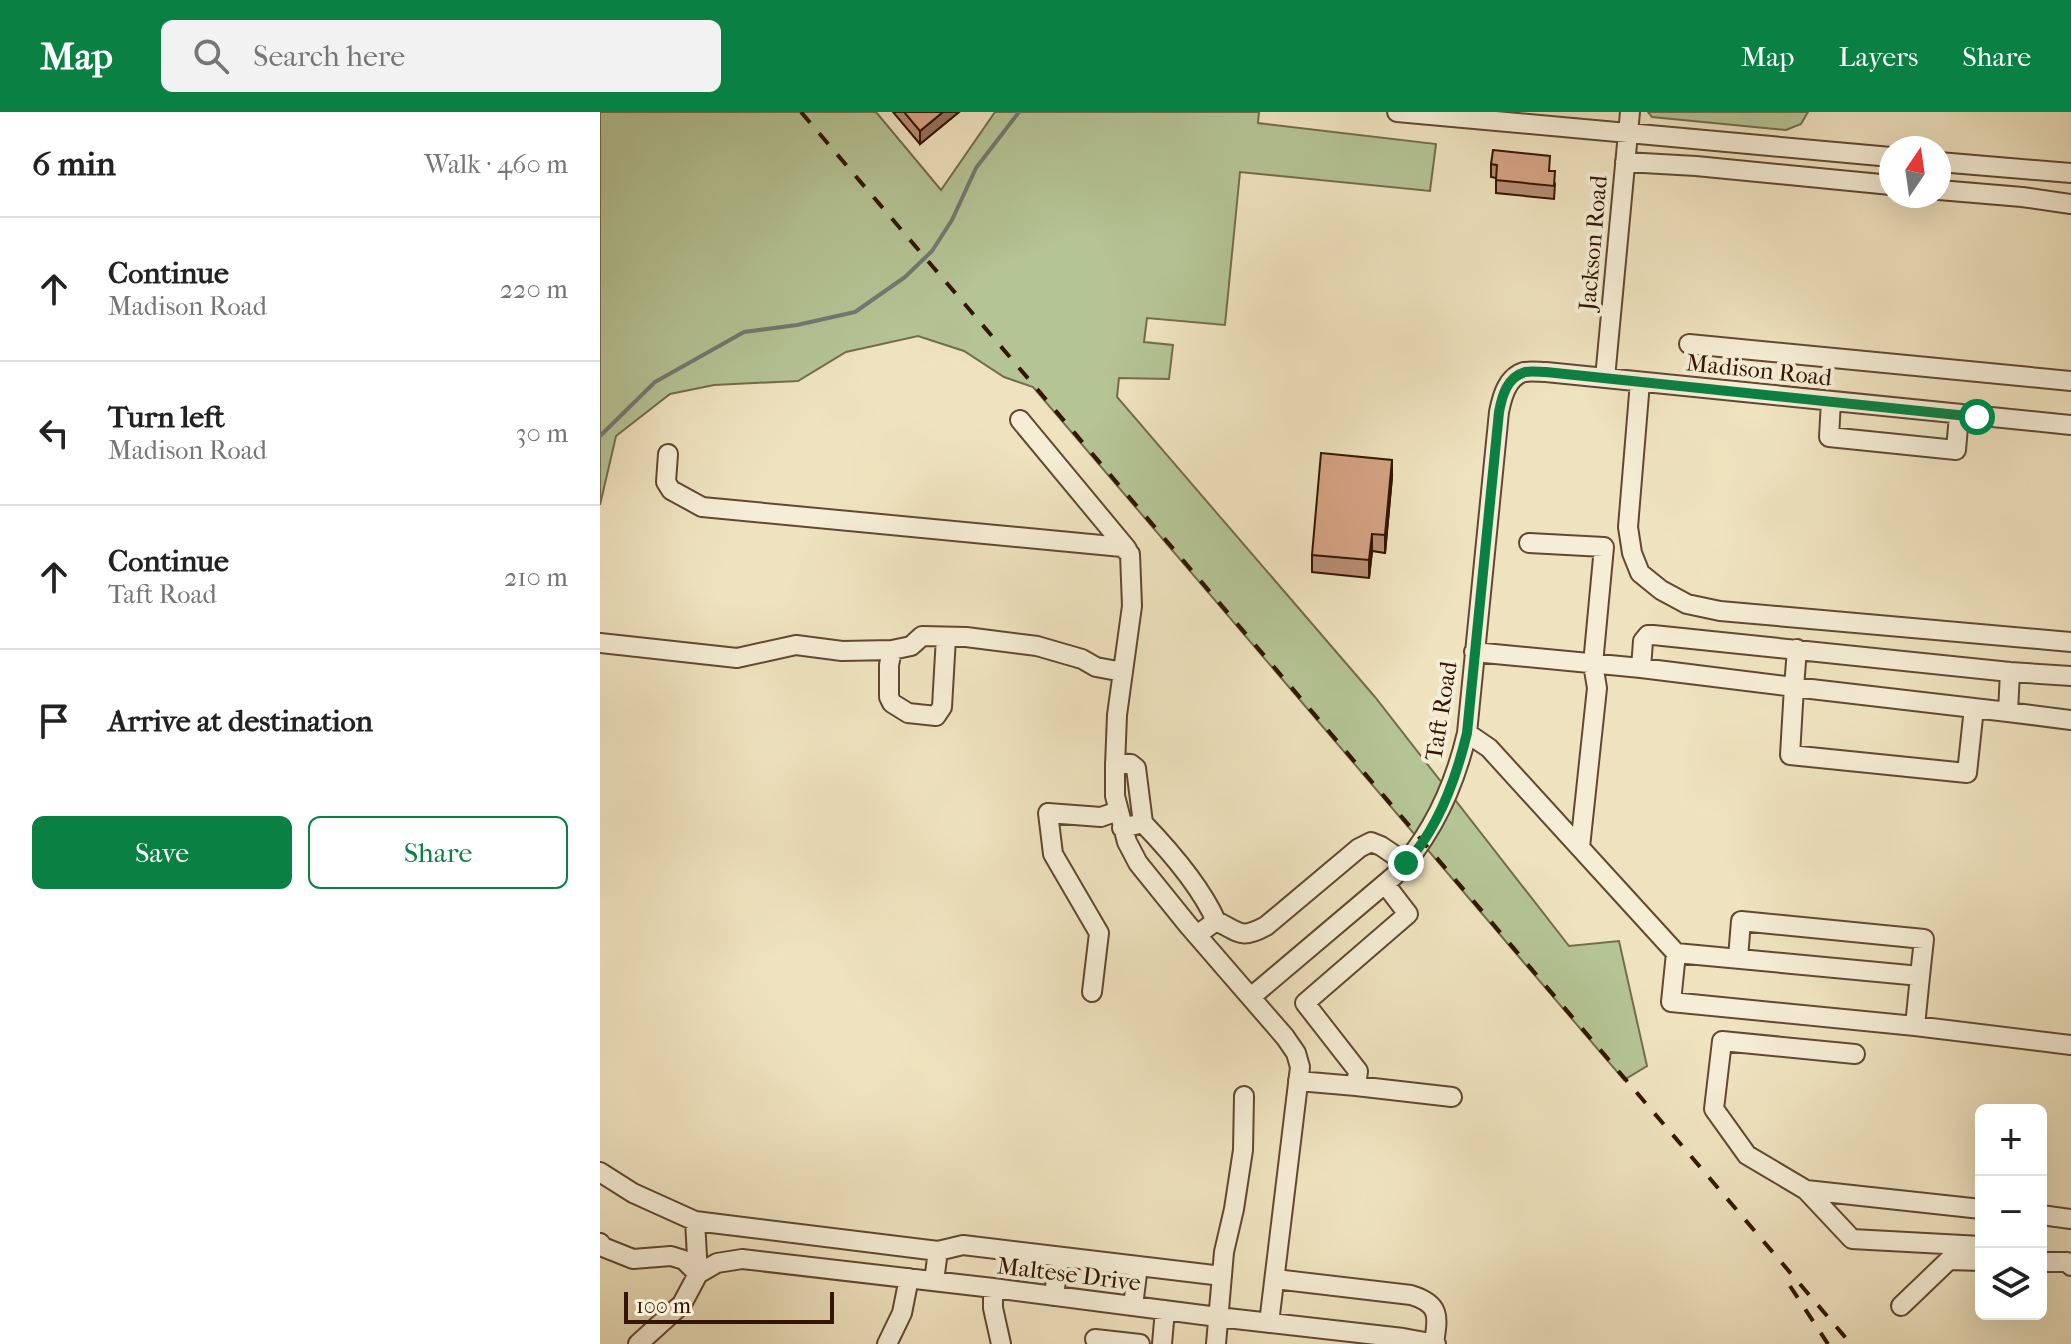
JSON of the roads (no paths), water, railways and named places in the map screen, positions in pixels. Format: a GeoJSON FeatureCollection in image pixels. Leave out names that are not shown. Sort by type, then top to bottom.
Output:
{"type":"FeatureCollection","features":[{"type":"Feature","properties":{"kind":"street"},"geometry":{"type":"LineString","coordinates":[[1397,112],[1879,156]]}},
{"type":"Feature","properties":{"kind":"street","name":"Jackson Road"},"geometry":{"type":"LineString","coordinates":[[1605,378],[1630,112]]}},
{"type":"Feature","properties":{"kind":"street"},"geometry":{"type":"LineString","coordinates":[[1625,162],[1879,184]]}},
{"type":"Feature","properties":{"kind":"street"},"geometry":{"type":"LineString","coordinates":[[1951,163],[2071,173]]}},
{"type":"Feature","properties":{"kind":"street"},"geometry":{"type":"LineString","coordinates":[[1951,191],[2071,204]]}},
{"type":"Feature","properties":{"kind":"street"},"geometry":{"type":"LineString","coordinates":[[1689,344],[2071,381]]}},
{"type":"Feature","properties":{"kind":"street","name":"Madison Road"},"geometry":{"type":"LineString","coordinates":[[1496,444],[1503,395],[1511,381],[1524,372],[2071,425]]}},
{"type":"Feature","properties":{"kind":"street"},"geometry":{"type":"LineString","coordinates":[[1640,382],[1628,527],[1632,553],[1640,573],[1661,590],[1687,604],[1720,611],[2071,642]]}},
{"type":"Feature","properties":{"kind":"street"},"geometry":{"type":"LineString","coordinates":[[1831,401],[1829,437],[1956,450],[1959,415]]}},
{"type":"Feature","properties":{"kind":"street"},"geometry":{"type":"LineString","coordinates":[[1020,420],[1130,554],[1132,606],[1117,715],[1115,763],[1115,796],[1127,842],[1138,863],[1285,1037],[1296,1053],[1300,1067],[1269,1323]]}},
{"type":"Feature","properties":{"kind":"street","name":"Taft Road"},"geometry":{"type":"LineString","coordinates":[[1251,997],[1385,884],[1406,863],[1443,807],[1454,781],[1467,733],[1496,444]]}},
{"type":"Feature","properties":{"kind":"street"},"geometry":{"type":"LineString","coordinates":[[668,454],[666,482],[671,490],[702,507],[1127,549]]}},
{"type":"Feature","properties":{"kind":"street"},"geometry":{"type":"LineString","coordinates":[[1529,543],[1604,547],[1593,664],[1597,688],[1580,847]]}},
{"type":"Feature","properties":{"kind":"street"},"geometry":{"type":"LineString","coordinates":[[1641,668],[1643,641],[1648,635],[1653,635],[2071,676]]}},
{"type":"Feature","properties":{"kind":"street"},"geometry":{"type":"LineString","coordinates":[[600,643],[737,658],[796,645],[842,651],[892,650],[911,646],[922,636],[966,637],[1037,646],[1082,659],[1096,667],[1123,672]]}},
{"type":"Feature","properties":{"kind":"street"},"geometry":{"type":"LineString","coordinates":[[892,650],[889,697],[892,703],[908,713],[936,716],[942,707],[946,637]]}},
{"type":"Feature","properties":{"kind":"street"},"geometry":{"type":"LineString","coordinates":[[1797,649],[1790,755],[1967,773],[1974,708]]}},
{"type":"Feature","properties":{"kind":"street"},"geometry":{"type":"LineString","coordinates":[[1474,652],[1641,668],[2071,720]]}},
{"type":"Feature","properties":{"kind":"street"},"geometry":{"type":"LineString","coordinates":[[2008,712],[2010,672]]}},
{"type":"Feature","properties":{"kind":"street"},"geometry":{"type":"LineString","coordinates":[[1467,733],[1489,748],[1676,953],[1920,976]]}},
{"type":"Feature","properties":{"kind":"street"},"geometry":{"type":"LineString","coordinates":[[1115,763],[1131,764],[1136,768],[1143,823],[1209,905],[1216,921],[1240,933],[1250,935],[1266,926],[1359,848],[1371,842],[1406,863]]}},
{"type":"Feature","properties":{"kind":"street"},"geometry":{"type":"LineString","coordinates":[[1092,992],[1099,933],[1053,854],[1048,813],[1143,823]]}},
{"type":"Feature","properties":{"kind":"street"},"geometry":{"type":"LineString","coordinates":[[1356,1086],[1358,1071],[1305,1003],[1408,914],[1385,884]]}},
{"type":"Feature","properties":{"kind":"street"},"geometry":{"type":"LineString","coordinates":[[1197,935],[1216,921]]}},
{"type":"Feature","properties":{"kind":"street"},"geometry":{"type":"LineString","coordinates":[[1738,958],[1741,921],[1924,939],[1915,1026]]}},
{"type":"Feature","properties":{"kind":"street"},"geometry":{"type":"LineString","coordinates":[[1676,953],[1671,1002],[2071,1045]]}},
{"type":"Feature","properties":{"kind":"street"},"geometry":{"type":"LineString","coordinates":[[1855,1054],[1722,1041],[1714,1109],[1747,1155],[1806,1190],[1852,1239],[1975,1246]]}},
{"type":"Feature","properties":{"kind":"street"},"geometry":{"type":"LineString","coordinates":[[1298,1081],[1452,1097]]}},
{"type":"Feature","properties":{"kind":"street"},"geometry":{"type":"LineString","coordinates":[[1216,1344],[1224,1252],[1243,1150],[1244,1096]]}},
{"type":"Feature","properties":{"kind":"street"},"geometry":{"type":"LineString","coordinates":[[600,1172],[633,1193],[695,1221],[938,1251],[963,1245],[1222,1276]]}},
{"type":"Feature","properties":{"kind":"street"},"geometry":{"type":"LineString","coordinates":[[1806,1190],[1975,1208]]}},
{"type":"Feature","properties":{"kind":"street"},"geometry":{"type":"LineString","coordinates":[[2047,1216],[2071,1219]]}},
{"type":"Feature","properties":{"kind":"street"},"geometry":{"type":"LineString","coordinates":[[638,1344],[682,1304],[698,1274],[695,1221]]}},
{"type":"Feature","properties":{"kind":"street"},"geometry":{"type":"LineString","coordinates":[[600,1243],[633,1259],[671,1256],[684,1260],[698,1274]]}},
{"type":"Feature","properties":{"kind":"street"},"geometry":{"type":"LineString","coordinates":[[2047,1250],[2071,1252]]}},
{"type":"Feature","properties":{"kind":"street"},"geometry":{"type":"LineString","coordinates":[[934,1281],[938,1251]]}},
{"type":"Feature","properties":{"kind":"street"},"geometry":{"type":"LineString","coordinates":[[1054,1296],[1059,1257]]}},
{"type":"Feature","properties":{"kind":"street","name":"Maltese Drive"},"geometry":{"type":"LineString","coordinates":[[698,1274],[717,1263],[742,1259],[1435,1344]]}},
{"type":"Feature","properties":{"kind":"street"},"geometry":{"type":"LineString","coordinates":[[1901,1306],[1949,1260],[1975,1261]]}},
{"type":"Feature","properties":{"kind":"street"},"geometry":{"type":"LineString","coordinates":[[2047,1262],[2067,1262],[2071,1266]]}},
{"type":"Feature","properties":{"kind":"street"},"geometry":{"type":"LineString","coordinates":[[1133,1306],[1138,1266]]}},
{"type":"Feature","properties":{"kind":"street"},"geometry":{"type":"LineString","coordinates":[[887,1344],[902,1313],[909,1278]]}},
{"type":"Feature","properties":{"kind":"street"},"geometry":{"type":"LineString","coordinates":[[1275,1279],[1425,1299],[1437,1318],[1435,1344]]}},
{"type":"Feature","properties":{"kind":"street"},"geometry":{"type":"LineString","coordinates":[[993,1288],[993,1308],[1001,1344]]}},
{"type":"Feature","properties":{"kind":"street"},"geometry":{"type":"LineString","coordinates":[[1162,1344],[1165,1310]]}},
{"type":"Feature","properties":{"kind":"street"},"geometry":{"type":"LineString","coordinates":[[1095,1339],[1140,1344]]}},
{"type":"Feature","properties":{"kind":"waterway"},"geometry":{"type":"LineString","coordinates":[[600,436],[655,382],[744,332],[797,325],[855,312],[905,277],[932,251],[952,220],[976,168],[1019,112]]}},
{"type":"Feature","properties":{"kind":"railway"},"geometry":{"type":"LineString","coordinates":[[801,112],[1851,1344]]}},
{"type":"Feature","properties":{"kind":"railway"},"geometry":{"type":"LineString","coordinates":[[1790,1286],[1828,1344]]}}]}
